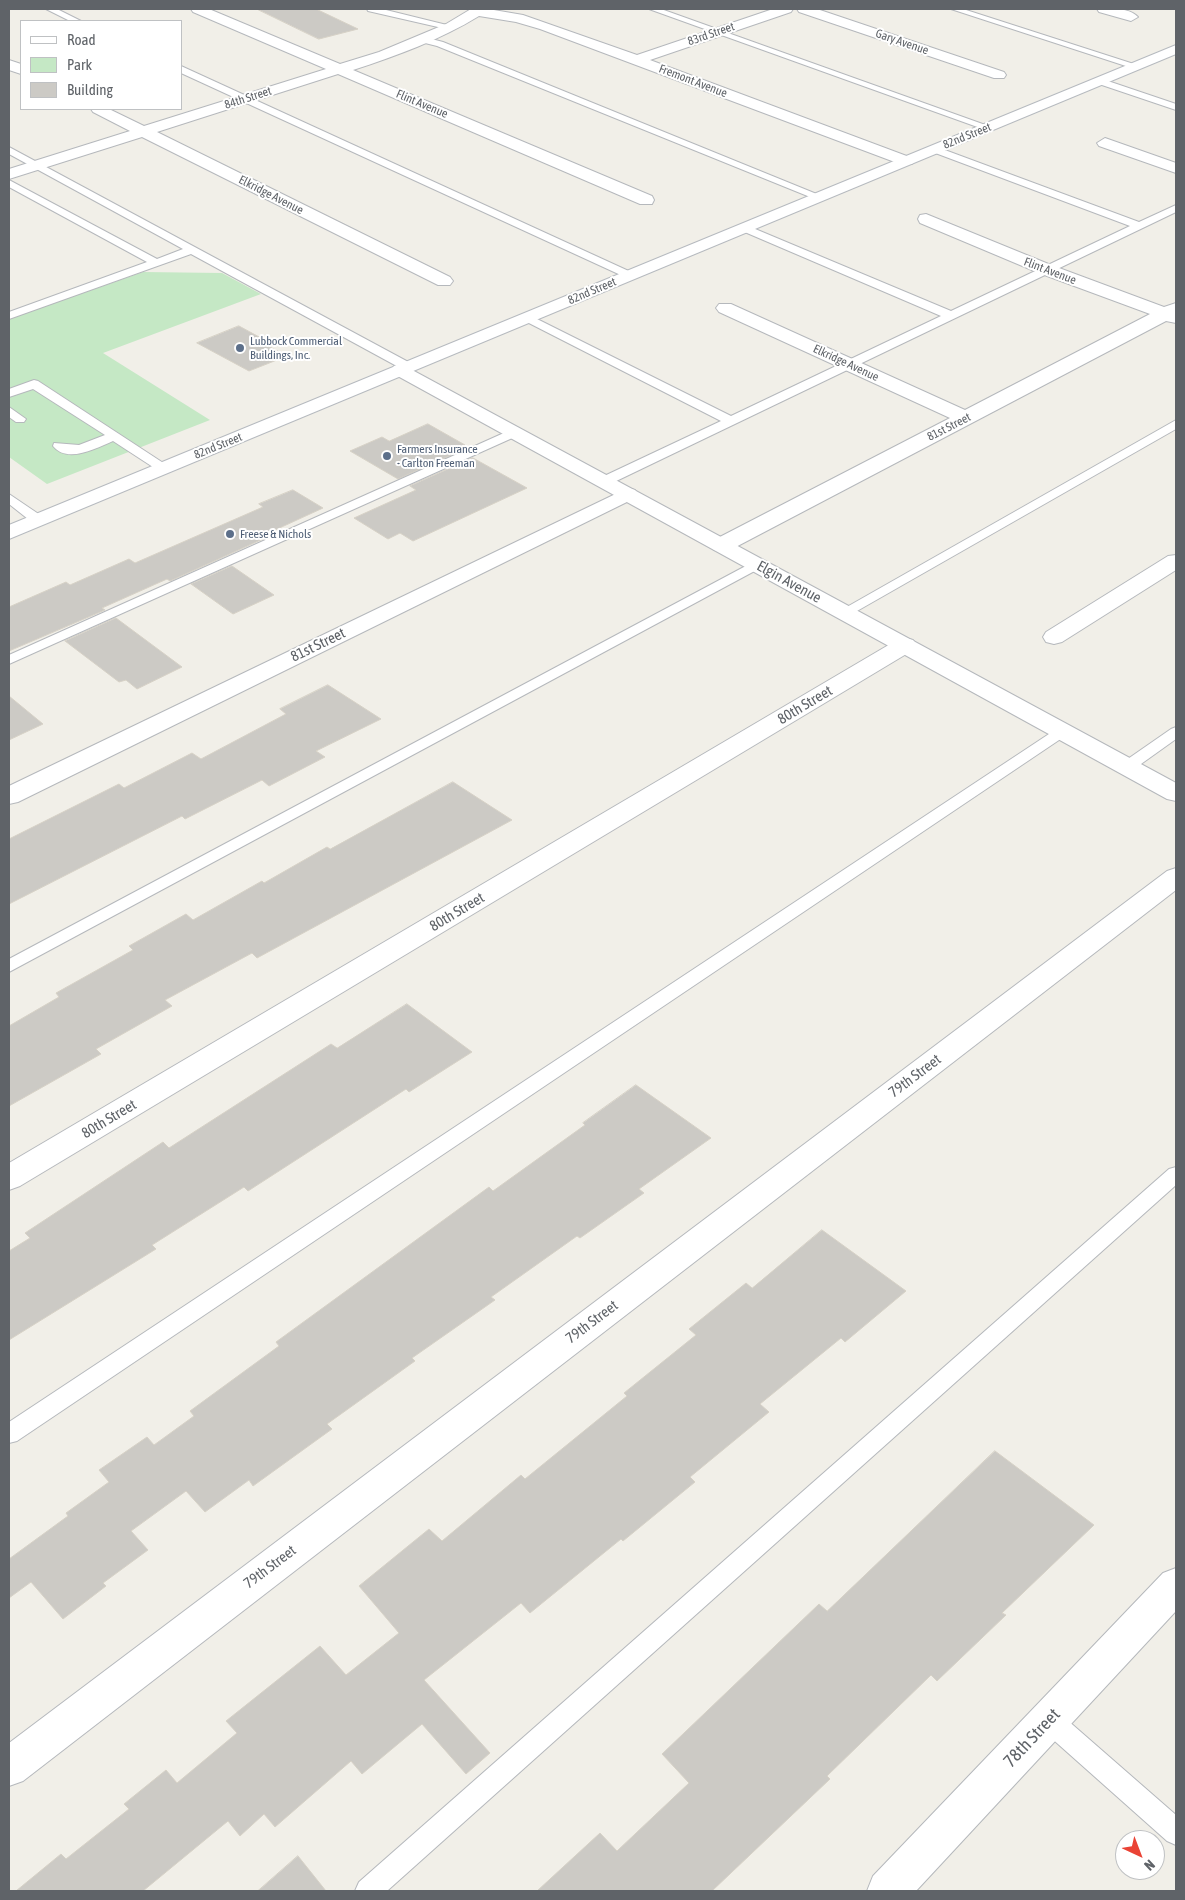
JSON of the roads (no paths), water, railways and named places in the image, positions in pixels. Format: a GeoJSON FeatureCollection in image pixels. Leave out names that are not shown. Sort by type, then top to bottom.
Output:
{"type":"FeatureCollection","features":[{"type":"Feature","properties":{"kind":"street","name":"Flint Avenue"},"geometry":{"type":"LineString","coordinates":[[198,9],[646,200]]}},
{"type":"Feature","properties":{"kind":"street","name":"83rd Street"},"geometry":{"type":"LineString","coordinates":[[637,60],[786,9]]}},
{"type":"Feature","properties":{"kind":"street","name":"Gary Avenue"},"geometry":{"type":"LineString","coordinates":[[804,9],[999,75]]}},
{"type":"Feature","properties":{"kind":"street"},"geometry":{"type":"LineString","coordinates":[[1104,9],[1131,17]]}},
{"type":"Feature","properties":{"kind":"street","name":"84th Street"},"geometry":{"type":"LineString","coordinates":[[9,174],[424,40],[451,27],[479,10]]}},
{"type":"Feature","properties":{"kind":"street","name":"Fremont Avenue"},"geometry":{"type":"LineString","coordinates":[[479,10],[532,21],[906,161]]}},
{"type":"Feature","properties":{"kind":"street","name":"82nd Street"},"geometry":{"type":"LineString","coordinates":[[9,533],[1175,50]]}},
{"type":"Feature","properties":{"kind":"street","name":"Elkridge Avenue"},"geometry":{"type":"LineString","coordinates":[[100,110],[444,281]]}},
{"type":"Feature","properties":{"kind":"street"},"geometry":{"type":"LineString","coordinates":[[1105,143],[1176,168]]}},
{"type":"Feature","properties":{"kind":"street","name":"Flint Avenue"},"geometry":{"type":"LineString","coordinates":[[926,219],[1045,269],[1173,313]]}},
{"type":"Feature","properties":{"kind":"street","name":"Elkridge Avenue"},"geometry":{"type":"LineString","coordinates":[[725,308],[966,418]]}},
{"type":"Feature","properties":{"kind":"street","name":"81st Street"},"geometry":{"type":"LineString","coordinates":[[722,545],[1173,313]]}},
{"type":"Feature","properties":{"kind":"street","name":"Elgin Avenue"},"geometry":{"type":"LineString","coordinates":[[405,368],[515,432],[1176,793]]}},
{"type":"Feature","properties":{"kind":"street","name":"81st Street"},"geometry":{"type":"LineString","coordinates":[[9,796],[628,494]]}},
{"type":"Feature","properties":{"kind":"street"},"geometry":{"type":"LineString","coordinates":[[1054,637],[1176,561]]}},
{"type":"Feature","properties":{"kind":"street","name":"80th Street"},"geometry":{"type":"LineString","coordinates":[[9,1178],[905,645]]}},
{"type":"Feature","properties":{"kind":"street","name":"79th Street"},"geometry":{"type":"LineString","coordinates":[[9,1767],[1176,877]]}},
{"type":"Feature","properties":{"kind":"street","name":"78th Street"},"geometry":{"type":"LineString","coordinates":[[888,1891],[1176,1585]]}},
{"type":"Feature","properties":{"kind":"lane"},"geometry":{"type":"LineString","coordinates":[[50,9],[75,20]]}},
{"type":"Feature","properties":{"kind":"lane"},"geometry":{"type":"LineString","coordinates":[[371,9],[451,27]]}},
{"type":"Feature","properties":{"kind":"lane"},"geometry":{"type":"LineString","coordinates":[[653,9],[986,128]]}},
{"type":"Feature","properties":{"kind":"lane"},"geometry":{"type":"LineString","coordinates":[[956,9],[1135,66]]}},
{"type":"Feature","properties":{"kind":"lane"},"geometry":{"type":"LineString","coordinates":[[424,40],[440,44],[819,197]]}},
{"type":"Feature","properties":{"kind":"lane"},"geometry":{"type":"LineString","coordinates":[[182,69],[629,275]]}},
{"type":"Feature","properties":{"kind":"lane"},"geometry":{"type":"LineString","coordinates":[[1099,81],[1176,107]]}},
{"type":"Feature","properties":{"kind":"lane"},"geometry":{"type":"LineString","coordinates":[[934,149],[1140,226]]}},
{"type":"Feature","properties":{"kind":"lane"},"geometry":{"type":"LineString","coordinates":[[9,150],[405,368]]}},
{"type":"Feature","properties":{"kind":"lane"},"geometry":{"type":"LineString","coordinates":[[9,183],[155,262]]}},
{"type":"Feature","properties":{"kind":"lane"},"geometry":{"type":"LineString","coordinates":[[605,481],[1176,208]]}},
{"type":"Feature","properties":{"kind":"lane"},"geometry":{"type":"LineString","coordinates":[[744,228],[952,316]]}},
{"type":"Feature","properties":{"kind":"lane"},"geometry":{"type":"LineString","coordinates":[[9,316],[191,250]]}},
{"type":"Feature","properties":{"kind":"lane"},"geometry":{"type":"LineString","coordinates":[[527,318],[732,421]]}},
{"type":"Feature","properties":{"kind":"lane"},"geometry":{"type":"LineString","coordinates":[[9,394],[34,384],[164,468]]}},
{"type":"Feature","properties":{"kind":"lane"},"geometry":{"type":"LineString","coordinates":[[9,411],[20,419]]}},
{"type":"Feature","properties":{"kind":"lane"},"geometry":{"type":"LineString","coordinates":[[845,612],[1176,424]]}},
{"type":"Feature","properties":{"kind":"lane"},"geometry":{"type":"LineString","coordinates":[[9,660],[515,432]]}},
{"type":"Feature","properties":{"kind":"lane"},"geometry":{"type":"LineString","coordinates":[[58,446],[67,452],[75,451],[114,436]]}},
{"type":"Feature","properties":{"kind":"lane"},"geometry":{"type":"LineString","coordinates":[[9,498],[38,520]]}},
{"type":"Feature","properties":{"kind":"lane"},"geometry":{"type":"LineString","coordinates":[[9,966],[757,564]]}},
{"type":"Feature","properties":{"kind":"lane"},"geometry":{"type":"LineString","coordinates":[[9,1434],[1063,731]]}},
{"type":"Feature","properties":{"kind":"lane"},"geometry":{"type":"LineString","coordinates":[[1128,766],[1176,732]]}},
{"type":"Feature","properties":{"kind":"lane"},"geometry":{"type":"LineString","coordinates":[[368,1891],[1176,1174]]}},
{"type":"Feature","properties":{"kind":"lane"},"geometry":{"type":"LineString","coordinates":[[1049,1720],[1176,1832]]}},
{"type":"Feature","properties":{"kind":"place","name":"Lubbock Commercial Buildings, Inc."},"geometry":{"type":"Point","coordinates":[240,348]}},
{"type":"Feature","properties":{"kind":"place","name":"Farmers Insurance - Carlton Freeman"},"geometry":{"type":"Point","coordinates":[387,456]}},
{"type":"Feature","properties":{"kind":"place","name":"Freese & Nichols"},"geometry":{"type":"Point","coordinates":[230,534]}}]}
